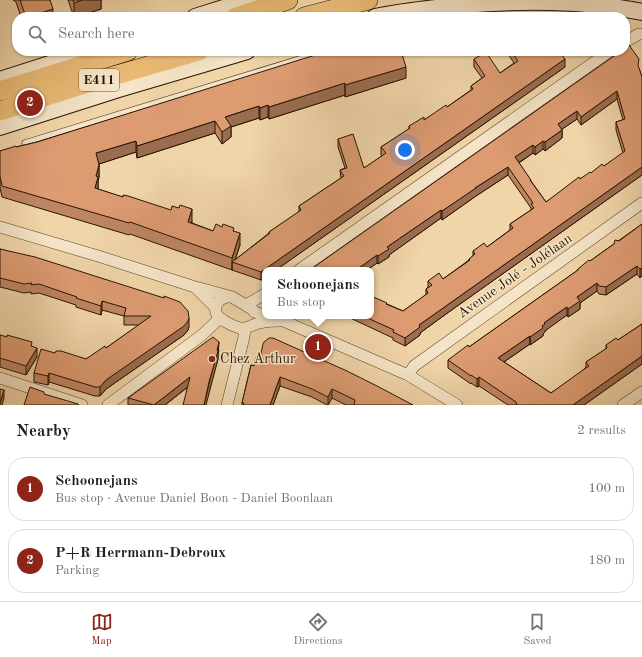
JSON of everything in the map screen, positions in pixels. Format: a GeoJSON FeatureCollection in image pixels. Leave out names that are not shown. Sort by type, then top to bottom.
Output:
{"type":"FeatureCollection","features":[{"type":"Feature","properties":{"kind":"highway"},"geometry":{"type":"LineString","coordinates":[[251,12],[288,0]]}},
{"type":"Feature","properties":{"kind":"highway"},"geometry":{"type":"LineString","coordinates":[[323,12],[368,0]]}},
{"type":"Feature","properties":{"kind":"highway","name":"E411"},"geometry":{"type":"LineString","coordinates":[[0,91],[112,56]]}},
{"type":"Feature","properties":{"kind":"highway","name":"E411"},"geometry":{"type":"LineString","coordinates":[[0,111],[75,87],[182,56]]}},
{"type":"Feature","properties":{"kind":"main road"},"geometry":{"type":"LineString","coordinates":[[211,12],[248,0]]}},
{"type":"Feature","properties":{"kind":"main road"},"geometry":{"type":"LineString","coordinates":[[416,12],[449,7],[498,3],[589,1],[642,12]]}},
{"type":"Feature","properties":{"kind":"main road"},"geometry":{"type":"LineString","coordinates":[[0,80],[74,56]]}},
{"type":"Feature","properties":{"kind":"main road"},"geometry":{"type":"LineString","coordinates":[[0,127],[119,89],[230,56]]}},
{"type":"Feature","properties":{"kind":"street"},"geometry":{"type":"LineString","coordinates":[[589,1],[600,12]]}},
{"type":"Feature","properties":{"kind":"street"},"geometry":{"type":"LineString","coordinates":[[630,39],[642,34]]}},
{"type":"Feature","properties":{"kind":"street"},"geometry":{"type":"LineString","coordinates":[[303,267],[603,56]]}},
{"type":"Feature","properties":{"kind":"street","name":"Avenue Jolé - Jolélaan"},"geometry":{"type":"LineString","coordinates":[[408,375],[414,366],[642,203]]}},
{"type":"Feature","properties":{"kind":"street"},"geometry":{"type":"LineString","coordinates":[[0,227],[229,297],[262,314]]}},
{"type":"Feature","properties":{"kind":"street"},"geometry":{"type":"LineString","coordinates":[[195,287],[218,313],[241,329],[266,322],[282,321]]}},
{"type":"Feature","properties":{"kind":"street"},"geometry":{"type":"LineString","coordinates":[[108,405],[202,335],[218,313],[219,300],[224,297],[229,297]]}},
{"type":"Feature","properties":{"kind":"street"},"geometry":{"type":"LineString","coordinates":[[250,309],[262,297]]}},
{"type":"Feature","properties":{"kind":"street"},"geometry":{"type":"LineString","coordinates":[[227,405],[244,337],[248,327],[255,317],[250,309]]}},
{"type":"Feature","properties":{"kind":"street"},"geometry":{"type":"LineString","coordinates":[[278,319],[408,375],[457,405]]}},
{"type":"Feature","properties":{"kind":"street"},"geometry":{"type":"LineString","coordinates":[[0,378],[82,405]]}},
{"type":"Feature","properties":{"kind":"street"},"geometry":{"type":"LineString","coordinates":[[623,405],[642,392]]}},
{"type":"Feature","properties":{"kind":"lane"},"geometry":{"type":"LineString","coordinates":[[25,143],[310,56]]}},
{"type":"Feature","properties":{"kind":"building"},"geometry":{"type":"Polygon","coordinates":[[[20,0],[50,0],[53,9],[44,12],[24,12],[20,0]]]}},
{"type":"Feature","properties":{"kind":"building"},"geometry":{"type":"Polygon","coordinates":[[[73,0],[82,0],[74,3],[73,0]]]}},
{"type":"Feature","properties":{"kind":"building"},"geometry":{"type":"Polygon","coordinates":[[[630,46],[639,59],[638,65],[642,77],[642,167],[419,325],[420,327],[405,338],[393,332],[394,330],[370,319],[374,319],[374,297],[403,311],[428,293],[426,289],[432,285],[428,281],[439,273],[443,279],[470,260],[469,259],[475,254],[473,251],[484,243],[487,247],[513,228],[510,224],[534,208],[531,204],[533,203],[508,167],[442,211],[441,210],[387,247],[389,249],[378,256],[377,255],[360,267],[314,267],[614,56],[630,56],[630,46]],[[617,91],[581,117],[577,111],[558,124],[562,130],[545,142],[543,141],[535,147],[533,145],[515,157],[546,202],[579,177],[580,179],[590,172],[591,173],[602,164],[604,166],[625,151],[616,122],[625,119],[617,91]]]}},
{"type":"Feature","properties":{"kind":"building"},"geometry":{"type":"Polygon","coordinates":[[[312,56],[403,56],[406,67],[345,85],[345,83],[269,107],[268,105],[260,108],[259,106],[225,117],[231,126],[222,132],[215,121],[137,146],[136,141],[96,153],[99,165],[95,188],[123,197],[123,195],[128,196],[171,210],[172,206],[179,208],[180,205],[192,209],[188,222],[213,231],[216,224],[222,227],[223,224],[234,228],[233,231],[240,233],[232,258],[130,222],[129,223],[2,186],[0,176],[0,151],[37,142],[312,56]]]}},
{"type":"Feature","properties":{"kind":"building"},"geometry":{"type":"Polygon","coordinates":[[[479,56],[489,56],[500,73],[518,61],[514,56],[563,56],[565,59],[268,267],[262,267],[261,272],[232,262],[270,233],[269,232],[301,210],[299,206],[344,176],[340,170],[347,168],[338,139],[353,134],[364,168],[386,153],[381,147],[410,128],[409,126],[424,117],[424,120],[446,105],[447,107],[473,89],[471,86],[485,76],[474,59],[479,56]]]}},
{"type":"Feature","properties":{"kind":"building"},"geometry":{"type":"Polygon","coordinates":[[[642,224],[642,268],[640,269],[637,266],[606,287],[599,286],[597,283],[577,297],[580,301],[555,315],[544,323],[545,324],[542,326],[543,328],[498,358],[551,393],[589,366],[586,362],[607,348],[606,345],[616,338],[618,340],[642,324],[642,356],[573,405],[517,405],[516,402],[479,377],[477,379],[471,376],[448,360],[468,345],[469,347],[578,270],[589,260],[590,261],[614,244],[615,240],[619,241],[642,224]]]}},
{"type":"Feature","properties":{"kind":"building"},"geometry":{"type":"Polygon","coordinates":[[[0,249],[35,257],[180,302],[188,311],[188,321],[184,326],[106,380],[100,387],[95,387],[49,373],[48,376],[34,373],[41,349],[55,353],[56,351],[61,351],[86,359],[105,346],[106,348],[151,316],[124,316],[126,308],[102,301],[101,306],[39,284],[24,284],[0,278],[0,249]]]}},
{"type":"Feature","properties":{"kind":"building"},"geometry":{"type":"Polygon","coordinates":[[[0,335],[7,337],[7,335],[32,342],[31,346],[37,348],[26,366],[0,358],[0,335]]]}},
{"type":"Feature","properties":{"kind":"building"},"geometry":{"type":"Polygon","coordinates":[[[213,337],[219,342],[218,351],[204,405],[183,405],[190,377],[154,405],[128,398],[213,337]]]}},
{"type":"Feature","properties":{"kind":"building"},"geometry":{"type":"Polygon","coordinates":[[[269,338],[273,338],[347,371],[413,405],[354,405],[355,400],[332,389],[328,397],[312,389],[280,377],[270,405],[243,405],[244,403],[242,403],[251,365],[254,366],[256,357],[260,358],[263,344],[269,338]]]}},
{"type":"Feature","properties":{"kind":"building"},"geometry":{"type":"Polygon","coordinates":[[[30,387],[44,392],[44,394],[79,405],[24,405],[30,387]]]}},
{"type":"Feature","properties":{"kind":"building"},"geometry":{"type":"Polygon","coordinates":[[[0,389],[4,390],[0,403],[0,389]]]}},
{"type":"Feature","properties":{"kind":"place","name":"P+R Herrmann-Debroux"},"geometry":{"type":"Point","coordinates":[30,103]}},
{"type":"Feature","properties":{"kind":"place","name":"Schoonejans"},"geometry":{"type":"Point","coordinates":[318,347]}},
{"type":"Feature","properties":{"kind":"place","name":"Chez Arthur"},"geometry":{"type":"Point","coordinates":[212,359]}}]}
